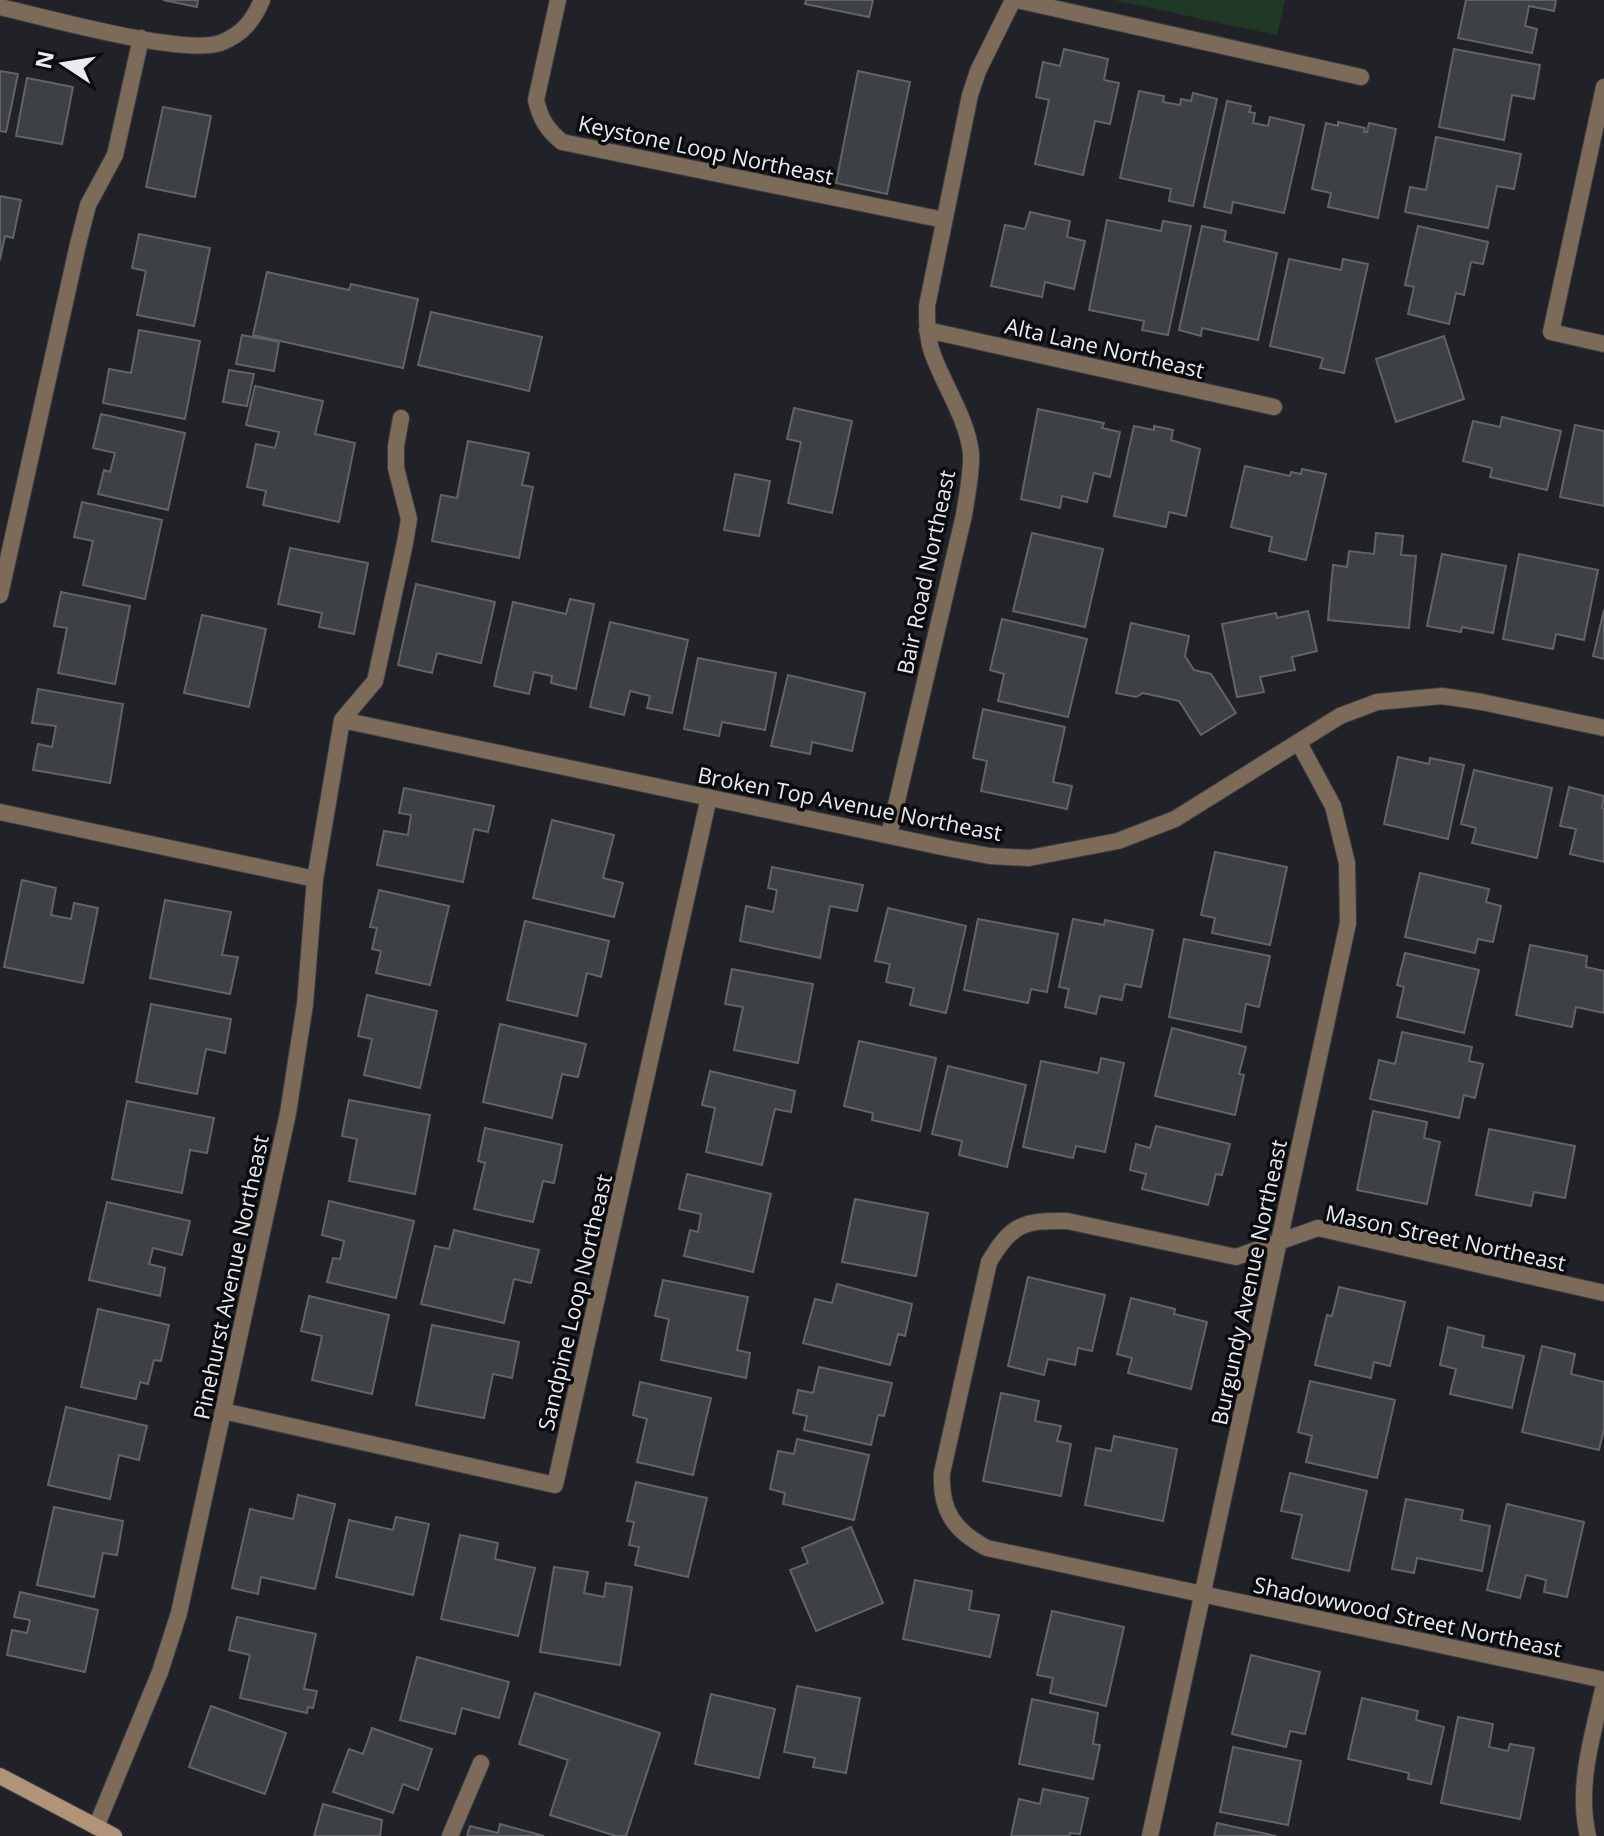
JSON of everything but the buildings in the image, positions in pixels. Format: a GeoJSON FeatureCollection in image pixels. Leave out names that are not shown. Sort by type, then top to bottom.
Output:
{"type":"FeatureCollection","features":[{"type":"Feature","properties":{"kind":"main road"},"geometry":{"type":"LineString","coordinates":[[0,1776],[114,1836]]}},
{"type":"Feature","properties":{"kind":"street"},"geometry":{"type":"LineString","coordinates":[[0,7],[141,38],[199,46],[218,44],[236,36],[255,16],[262,0]]}},
{"type":"Feature","properties":{"kind":"street","name":"Keystone Loop Northeast"},"geometry":{"type":"LineString","coordinates":[[558,0],[536,100],[549,131],[562,142],[944,220]]}},
{"type":"Feature","properties":{"kind":"street"},"geometry":{"type":"LineString","coordinates":[[1015,0],[1361,77]]}},
{"type":"Feature","properties":{"kind":"street","name":"Bair Road Northeast"},"geometry":{"type":"LineString","coordinates":[[889,835],[964,515],[970,476],[971,453],[965,429],[932,353],[927,330],[927,306],[978,71],[1015,0]]}},
{"type":"Feature","properties":{"kind":"street"},"geometry":{"type":"LineString","coordinates":[[0,595],[78,244],[88,205],[115,155],[141,38]]}},
{"type":"Feature","properties":{"kind":"street"},"geometry":{"type":"LineString","coordinates":[[1604,87],[1551,332],[1604,344]]}},
{"type":"Feature","properties":{"kind":"street","name":"Alta Lane Northeast"},"geometry":{"type":"LineString","coordinates":[[927,330],[1274,407]]}},
{"type":"Feature","properties":{"kind":"street"},"geometry":{"type":"LineString","coordinates":[[342,720],[375,681],[407,531],[409,519],[396,468],[401,418]]}},
{"type":"Feature","properties":{"kind":"street","name":"Broken Top Avenue Northeast"},"geometry":{"type":"LineString","coordinates":[[342,720],[990,856],[1029,858],[1118,841],[1175,819],[1340,716],[1377,702],[1442,696],[1604,728]]}},
{"type":"Feature","properties":{"kind":"street","name":"Pinehurst Avenue Northeast"},"geometry":{"type":"LineString","coordinates":[[96,1827],[160,1672],[179,1613],[288,1113],[305,1004],[315,879],[342,720]]}},
{"type":"Feature","properties":{"kind":"street","name":"Burgundy Avenue Northeast"},"geometry":{"type":"LineString","coordinates":[[1150,1836],[1348,923],[1347,863],[1333,806],[1299,743]]}},
{"type":"Feature","properties":{"kind":"street","name":"Sandpine Loop Northeast"},"geometry":{"type":"LineString","coordinates":[[223,1411],[555,1485],[709,797]]}},
{"type":"Feature","properties":{"kind":"street"},"geometry":{"type":"LineString","coordinates":[[0,812],[315,879]]}},
{"type":"Feature","properties":{"kind":"street","name":"Mason Street Northeast"},"geometry":{"type":"LineString","coordinates":[[1203,1594],[987,1548],[965,1537],[954,1522],[941,1495],[942,1473],[989,1262],[1003,1238],[1021,1226],[1039,1220],[1067,1221],[1236,1257],[1318,1228],[1604,1293]]}},
{"type":"Feature","properties":{"kind":"street","name":"Shadowwood Street Northeast"},"geometry":{"type":"LineString","coordinates":[[1203,1594],[1604,1683]]}},
{"type":"Feature","properties":{"kind":"street"},"geometry":{"type":"LineString","coordinates":[[1588,1836],[1583,1816],[1583,1778],[1604,1683]]}},
{"type":"Feature","properties":{"kind":"street"},"geometry":{"type":"LineString","coordinates":[[450,1836],[481,1763]]}},
{"type":"Feature","properties":{"kind":"green space"},"geometry":{"type":"Polygon","coordinates":[[[1113,0],[1285,0],[1277,35],[1113,0]]]}}]}
